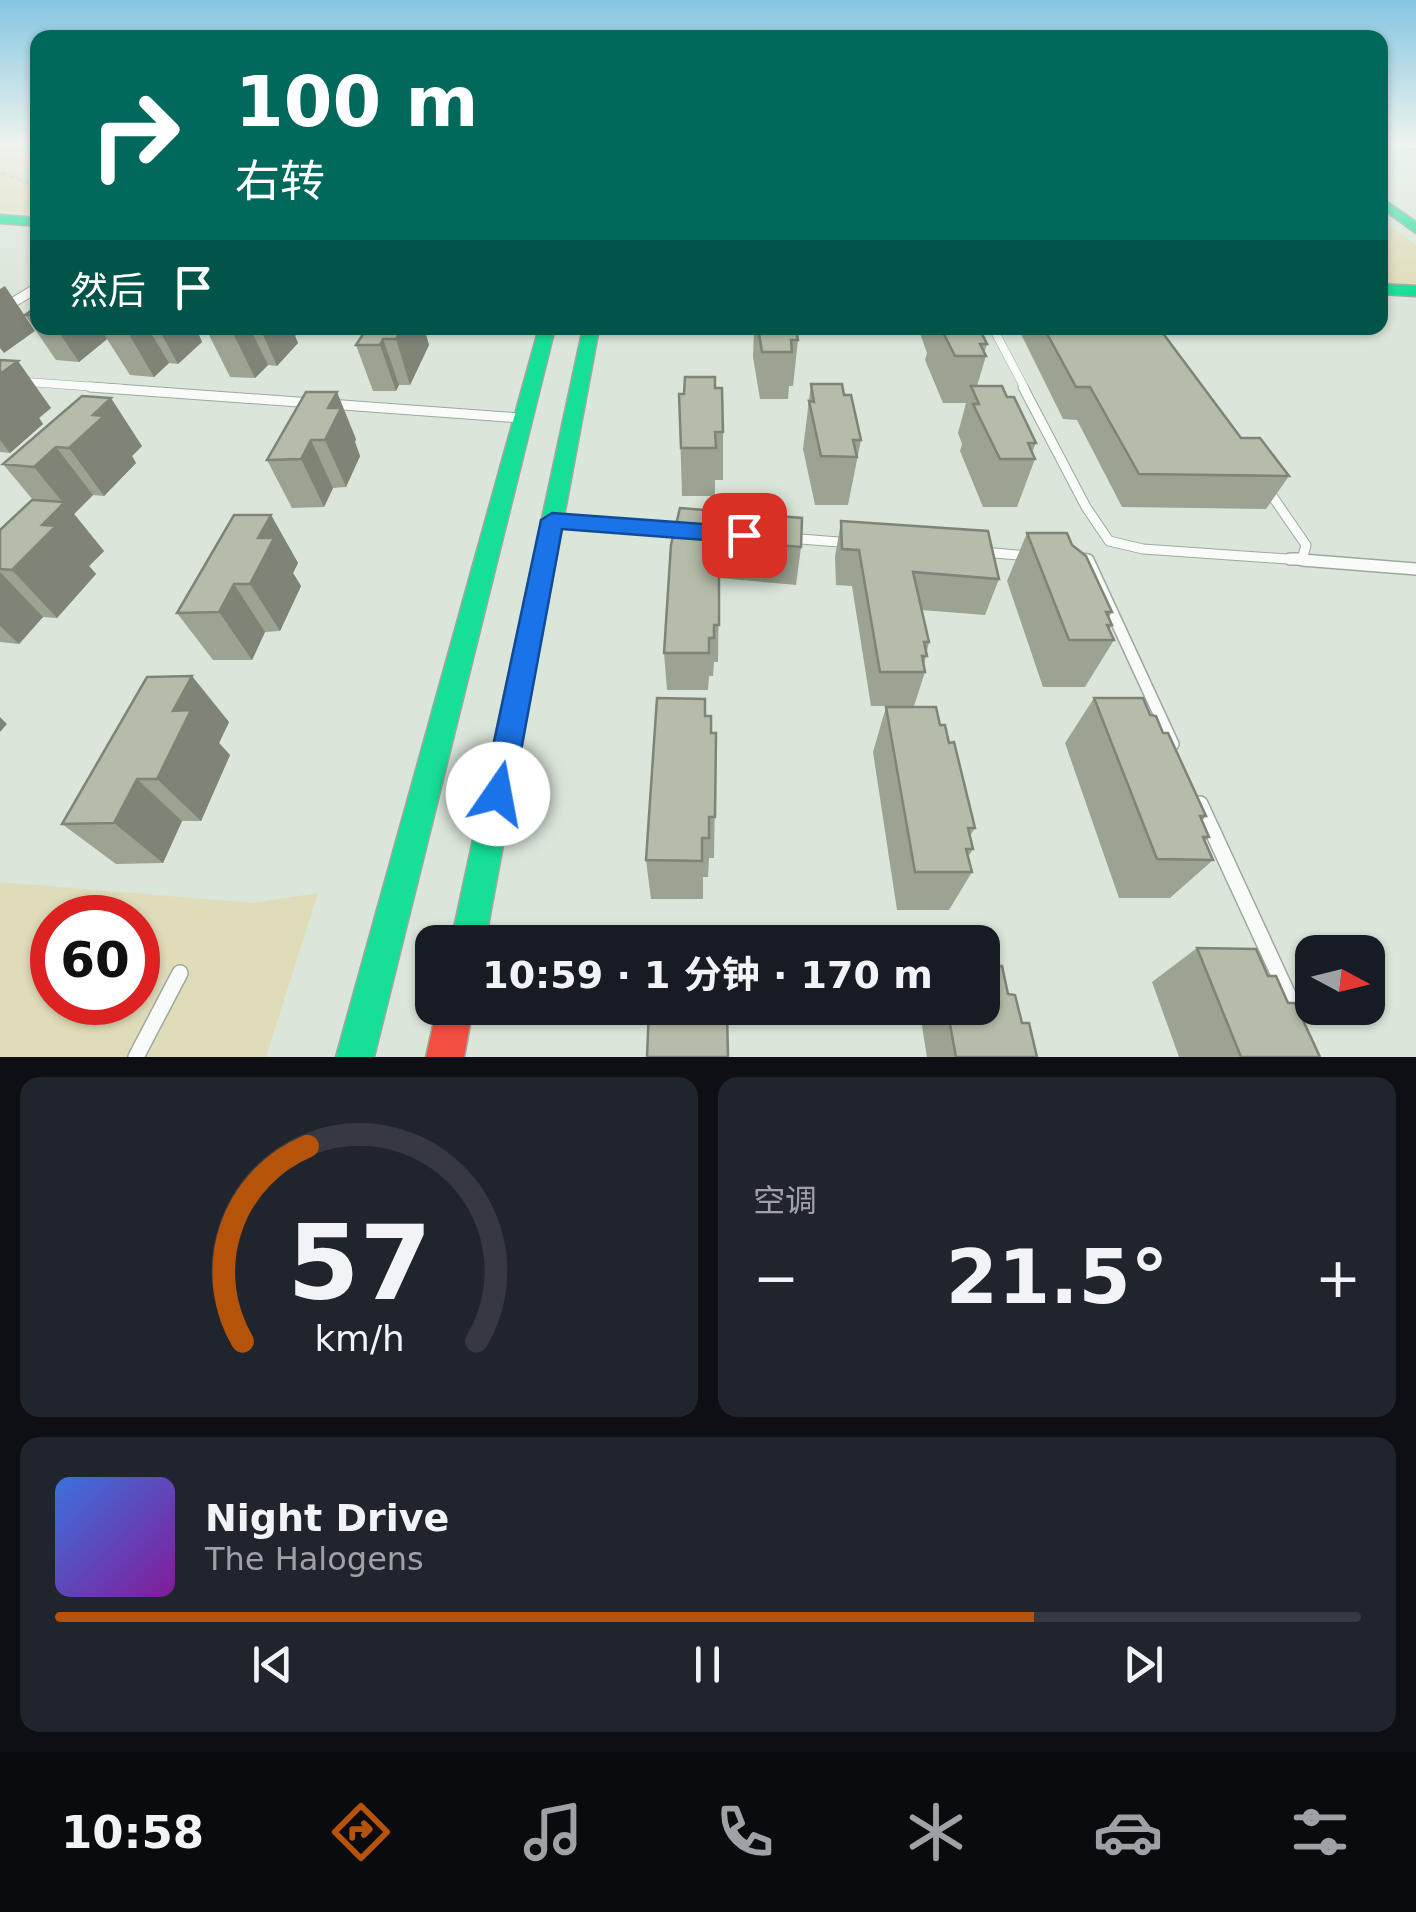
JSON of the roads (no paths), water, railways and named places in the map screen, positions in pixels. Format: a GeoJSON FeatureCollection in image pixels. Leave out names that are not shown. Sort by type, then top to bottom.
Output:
{"type":"FeatureCollection","features":[{"type":"Feature","properties":{"kind":"main road"},"geometry":{"type":"LineString","coordinates":[[1388,207],[1416,229]]}},
{"type":"Feature","properties":{"kind":"main road"},"geometry":{"type":"LineString","coordinates":[[0,211],[30,213]]}},
{"type":"Feature","properties":{"kind":"main road"},"geometry":{"type":"LineString","coordinates":[[0,220],[30,222]]}},
{"type":"Feature","properties":{"kind":"main road"},"geometry":{"type":"LineString","coordinates":[[1388,222],[1416,243]]}},
{"type":"Feature","properties":{"kind":"main road"},"geometry":{"type":"LineString","coordinates":[[1388,289],[1416,291]]}},
{"type":"Feature","properties":{"kind":"main road"},"geometry":{"type":"LineString","coordinates":[[1388,298],[1416,300]]}},
{"type":"Feature","properties":{"kind":"main road"},"geometry":{"type":"LineString","coordinates":[[356,1057],[545,335]]}},
{"type":"Feature","properties":{"kind":"main road"},"geometry":{"type":"LineString","coordinates":[[471,925],[590,335]]}},
{"type":"Feature","properties":{"kind":"main road"},"geometry":{"type":"LineString","coordinates":[[332,1057],[408,856]]}},
{"type":"Feature","properties":{"kind":"main road"},"geometry":{"type":"LineString","coordinates":[[477,925],[482,872]]}},
{"type":"Feature","properties":{"kind":"main road"},"geometry":{"type":"LineString","coordinates":[[445,1057],[452,1025]]}},
{"type":"Feature","properties":{"kind":"main road"},"geometry":{"type":"LineString","coordinates":[[467,1057],[470,1025]]}},
{"type":"Feature","properties":{"kind":"street"},"geometry":{"type":"LineString","coordinates":[[0,311],[30,291]]}},
{"type":"Feature","properties":{"kind":"lane"},"geometry":{"type":"LineString","coordinates":[[997,335],[1086,507],[1109,540],[1142,548],[1416,569]]}},
{"type":"Feature","properties":{"kind":"lane"},"geometry":{"type":"LineString","coordinates":[[0,380],[522,418]]}},
{"type":"Feature","properties":{"kind":"lane"},"geometry":{"type":"LineString","coordinates":[[1257,476],[1306,545],[1302,560]]}},
{"type":"Feature","properties":{"kind":"lane"},"geometry":{"type":"LineString","coordinates":[[552,520],[692,531]]}},
{"type":"Feature","properties":{"kind":"lane"},"geometry":{"type":"LineString","coordinates":[[771,537],[870,544]]}},
{"type":"Feature","properties":{"kind":"lane"},"geometry":{"type":"LineString","coordinates":[[969,552],[1049,557]]}},
{"type":"Feature","properties":{"kind":"lane"},"geometry":{"type":"LineString","coordinates":[[1068,559],[1088,560],[1178,756]]}},
{"type":"Feature","properties":{"kind":"lane"},"geometry":{"type":"LineString","coordinates":[[1194,791],[1295,1011]]}},
{"type":"Feature","properties":{"kind":"lane"},"geometry":{"type":"LineString","coordinates":[[136,1057],[180,973]]}}]}
